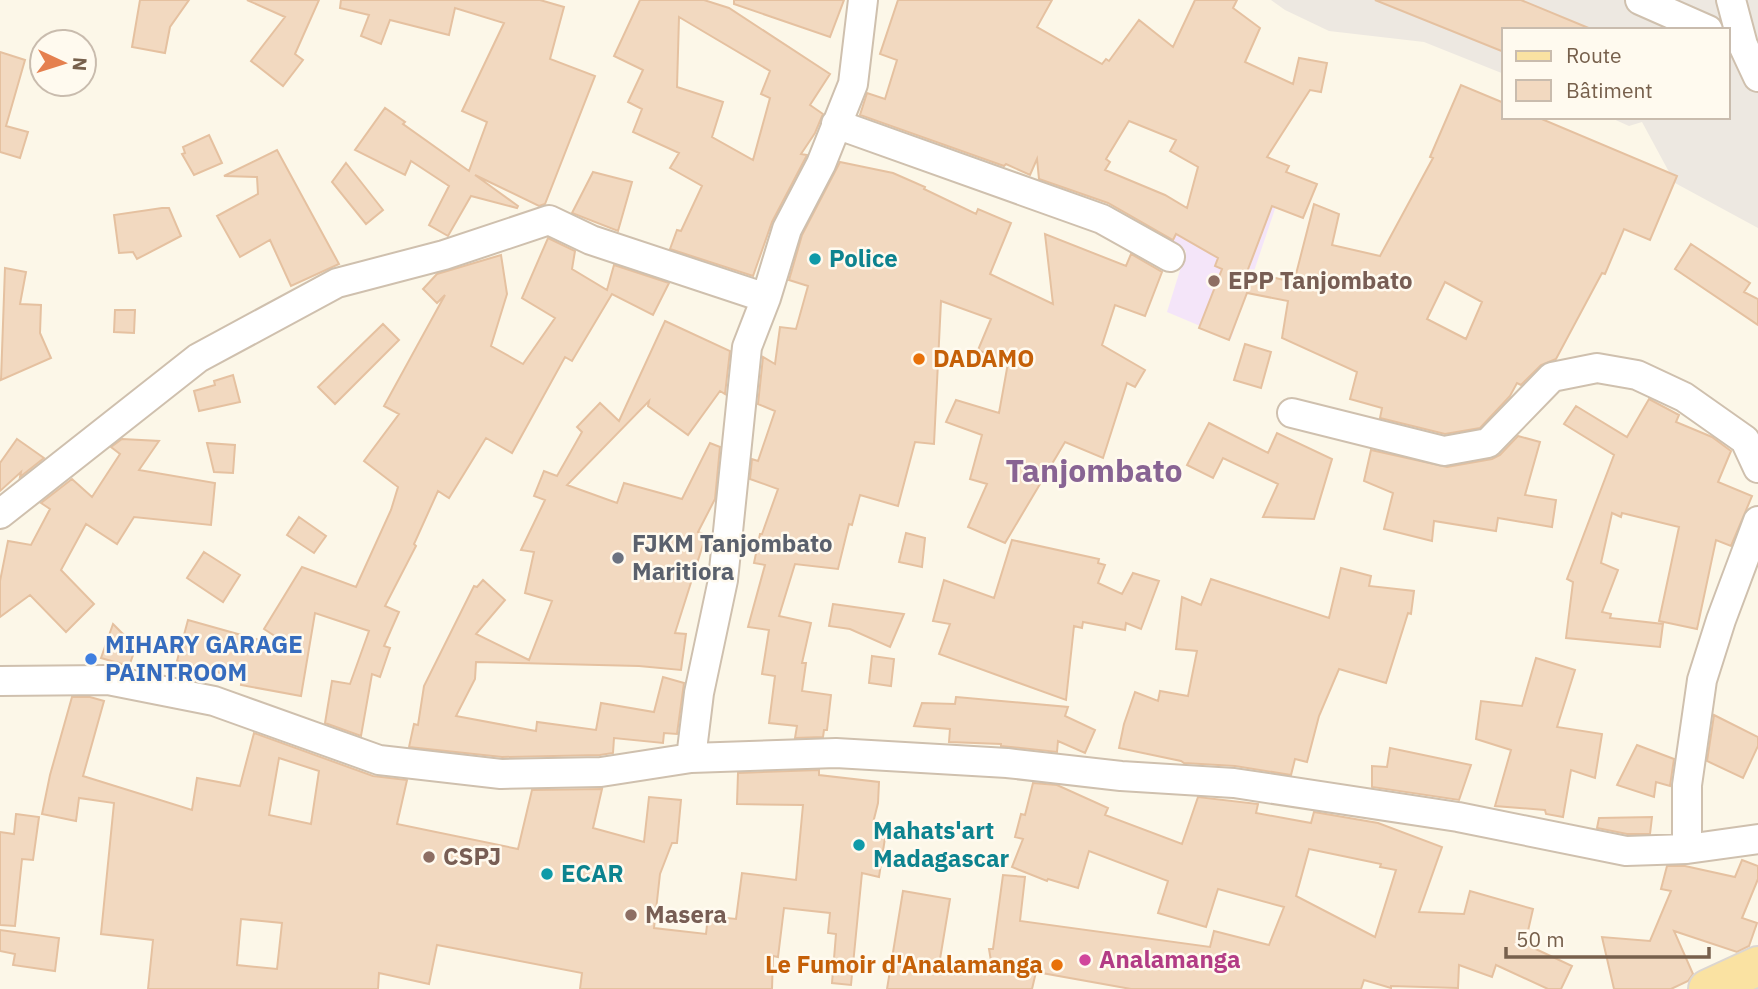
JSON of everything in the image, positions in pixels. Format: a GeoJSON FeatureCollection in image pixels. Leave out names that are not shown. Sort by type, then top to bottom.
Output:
{"type":"FeatureCollection","features":[{"type":"Feature","properties":{"kind":"main road"},"geometry":{"type":"LineString","coordinates":[[1708,989],[1758,966]]}},
{"type":"Feature","properties":{"kind":"street"},"geometry":{"type":"LineString","coordinates":[[691,758],[699,693],[723,580],[747,347],[766,298],[787,229],[821,163],[853,84],[863,0]]}},
{"type":"Feature","properties":{"kind":"street"},"geometry":{"type":"LineString","coordinates":[[1640,0],[1703,28]]}},
{"type":"Feature","properties":{"kind":"street"},"geometry":{"type":"LineString","coordinates":[[1731,0],[1736,42],[1758,77]]}},
{"type":"Feature","properties":{"kind":"street"},"geometry":{"type":"LineString","coordinates":[[836,124],[1102,219],[1170,257]]}},
{"type":"Feature","properties":{"kind":"street"},"geometry":{"type":"LineString","coordinates":[[0,514],[198,358],[337,283],[444,255],[549,220],[590,240],[766,298]]}},
{"type":"Feature","properties":{"kind":"street"},"geometry":{"type":"LineString","coordinates":[[1292,413],[1444,451],[1488,443],[1552,377],[1597,368],[1637,375],[1684,397],[1745,440],[1758,468]]}},
{"type":"Feature","properties":{"kind":"street"},"geometry":{"type":"LineString","coordinates":[[1688,849],[1687,785],[1702,680],[1758,521]]}},
{"type":"Feature","properties":{"kind":"street"},"geometry":{"type":"LineString","coordinates":[[0,681],[108,680],[214,701],[380,760],[501,774],[601,772],[691,758],[836,753],[1007,763],[1121,776],[1234,783],[1458,817],[1626,851],[1688,849],[1758,839]]}},
{"type":"Feature","properties":{"kind":"shaded area"},"geometry":{"type":"Polygon","coordinates":[[[1271,0],[1758,0],[1758,228],[1675,183],[1642,122],[1629,126],[1613,119],[1730,119],[1730,28],[1502,28],[1502,73],[1424,42],[1329,31],[1285,10],[1271,0]]]}},
{"type":"Feature","properties":{"kind":"shaded area","name":"EPP Tanjombato"},"geometry":{"type":"Polygon","coordinates":[[[1234,180],[1276,206],[1231,339],[1167,312],[1186,251],[1147,231],[1164,196],[1210,223],[1234,180]]]}},
{"type":"Feature","properties":{"kind":"building"},"geometry":{"type":"Polygon","coordinates":[[[140,0],[189,0],[170,27],[165,53],[132,47],[140,0]]]}},
{"type":"Feature","properties":{"kind":"building"},"geometry":{"type":"Polygon","coordinates":[[[247,0],[319,0],[295,54],[303,60],[283,86],[251,61],[285,17],[247,0]]]}},
{"type":"Feature","properties":{"kind":"building"},"geometry":{"type":"Polygon","coordinates":[[[341,0],[540,0],[564,7],[550,59],[595,76],[545,204],[539,206],[475,175],[518,206],[517,208],[471,196],[448,236],[429,225],[449,186],[411,161],[405,175],[355,150],[385,108],[469,171],[487,122],[462,111],[504,23],[455,8],[449,35],[390,20],[381,44],[361,36],[369,15],[340,8],[341,0]]]}},
{"type":"Feature","properties":{"kind":"building"},"geometry":{"type":"Polygon","coordinates":[[[640,0],[704,0],[729,8],[830,74],[810,105],[823,114],[815,133],[801,154],[807,155],[772,222],[753,276],[670,249],[677,230],[681,231],[702,186],[670,168],[679,153],[633,132],[642,109],[628,102],[643,70],[614,56],[640,0]],[[679,17],[677,87],[723,102],[712,137],[753,160],[770,98],[761,94],[770,71],[679,17]]]}},
{"type":"Feature","properties":{"kind":"building"},"geometry":{"type":"Polygon","coordinates":[[[734,0],[844,0],[830,37],[734,4],[734,0]]]}},
{"type":"Feature","properties":{"kind":"building"},"geometry":{"type":"Polygon","coordinates":[[[898,0],[1052,0],[1037,27],[1102,64],[1106,59],[1109,61],[1139,20],[1173,47],[1195,0],[1237,0],[1233,8],[1260,28],[1245,62],[1293,84],[1299,58],[1327,63],[1321,92],[1310,90],[1267,157],[1289,166],[1286,172],[1317,184],[1303,218],[1272,206],[1247,272],[1294,282],[1314,204],[1339,214],[1332,245],[1380,256],[1433,158],[1430,157],[1461,85],[1502,102],[1502,119],[1542,119],[1677,176],[1650,240],[1624,229],[1605,274],[1602,273],[1556,359],[1541,365],[1521,385],[1517,383],[1510,396],[1480,428],[1445,434],[1380,418],[1382,408],[1350,399],[1357,372],[1282,338],[1288,301],[1247,293],[1229,340],[1199,328],[1222,269],[1215,266],[1218,258],[1176,234],[1173,240],[1108,203],[1039,179],[1037,159],[1030,175],[1006,164],[1004,166],[860,115],[867,93],[885,99],[897,60],[880,54],[898,0]],[[1129,121],[1106,159],[1110,162],[1105,170],[1165,195],[1187,208],[1198,167],[1170,151],[1176,140],[1129,121]],[[1445,282],[1427,319],[1466,339],[1482,302],[1445,282]]]}},
{"type":"Feature","properties":{"kind":"building"},"geometry":{"type":"Polygon","coordinates":[[[1375,0],[1521,0],[1589,28],[1502,28],[1502,51],[1375,0]]]}},
{"type":"Feature","properties":{"kind":"building"},"geometry":{"type":"Polygon","coordinates":[[[0,52],[25,60],[6,126],[28,132],[20,158],[0,152],[0,52]]]}},
{"type":"Feature","properties":{"kind":"building"},"geometry":{"type":"Polygon","coordinates":[[[209,135],[222,163],[194,175],[182,154],[185,153],[183,147],[209,135]]]}},
{"type":"Feature","properties":{"kind":"building"},"geometry":{"type":"Polygon","coordinates":[[[277,150],[339,264],[291,286],[270,240],[240,257],[217,216],[258,194],[257,177],[224,176],[277,150]]]}},
{"type":"Feature","properties":{"kind":"building"},"geometry":{"type":"Polygon","coordinates":[[[840,162],[893,173],[976,214],[978,209],[1011,223],[990,274],[1053,304],[1045,234],[1126,266],[1131,254],[1162,272],[1145,316],[1115,305],[1102,345],[1145,370],[1135,387],[1127,383],[1103,458],[1065,442],[1005,543],[968,527],[987,484],[970,479],[982,435],[946,422],[956,400],[999,413],[1008,363],[978,350],[991,319],[941,301],[934,444],[915,442],[898,506],[860,495],[852,525],[849,524],[838,569],[795,564],[779,616],[811,623],[802,663],[806,663],[802,691],[831,695],[827,730],[824,730],[823,737],[795,738],[797,726],[769,723],[775,676],[762,674],[769,630],[748,627],[765,565],[754,563],[760,534],[778,489],[750,479],[752,459],[758,461],[775,411],[758,404],[763,357],[775,364],[780,327],[796,329],[808,286],[789,280],[802,235],[840,162]]]}},
{"type":"Feature","properties":{"kind":"building"},"geometry":{"type":"Polygon","coordinates":[[[346,163],[383,210],[366,224],[332,182],[346,163]]]}},
{"type":"Feature","properties":{"kind":"building"},"geometry":{"type":"Polygon","coordinates":[[[593,172],[632,182],[618,231],[572,213],[593,172]]]}},
{"type":"Feature","properties":{"kind":"building"},"geometry":{"type":"Polygon","coordinates":[[[169,208],[181,236],[137,259],[133,252],[119,253],[114,215],[169,208]]]}},
{"type":"Feature","properties":{"kind":"building"},"geometry":{"type":"Polygon","coordinates":[[[548,238],[575,251],[572,269],[607,290],[614,265],[669,283],[653,315],[612,294],[572,361],[565,357],[512,453],[486,438],[449,498],[438,491],[414,544],[416,546],[385,606],[399,612],[384,646],[390,648],[380,677],[372,674],[361,736],[325,723],[332,681],[350,684],[369,631],[315,613],[301,696],[241,685],[242,679],[177,661],[188,620],[298,651],[264,629],[302,567],[356,587],[391,510],[398,487],[364,461],[399,414],[384,406],[445,295],[437,303],[423,289],[437,274],[501,255],[507,294],[491,346],[523,364],[555,318],[522,298],[548,238]]]}},
{"type":"Feature","properties":{"kind":"building"},"geometry":{"type":"Polygon","coordinates":[[[1691,244],[1750,283],[1744,292],[1758,299],[1758,325],[1675,269],[1691,244]]]}},
{"type":"Feature","properties":{"kind":"building"},"geometry":{"type":"Polygon","coordinates":[[[5,268],[26,272],[20,304],[41,305],[40,333],[51,358],[1,380],[5,268]]]}},
{"type":"Feature","properties":{"kind":"building"},"geometry":{"type":"Polygon","coordinates":[[[115,310],[135,310],[134,333],[114,332],[115,310]]]}},
{"type":"Feature","properties":{"kind":"building"},"geometry":{"type":"Polygon","coordinates":[[[665,321],[730,351],[725,394],[720,391],[688,435],[648,406],[649,401],[567,485],[617,503],[624,483],[682,499],[710,443],[720,447],[715,499],[698,532],[706,535],[675,633],[686,634],[681,670],[639,666],[476,662],[475,679],[456,716],[536,731],[537,722],[596,730],[601,703],[654,712],[663,677],[684,683],[677,734],[664,733],[663,743],[614,738],[613,753],[600,755],[502,757],[409,747],[414,724],[418,725],[424,686],[474,586],[477,587],[483,580],[505,600],[476,634],[529,660],[552,601],[525,593],[534,552],[521,550],[545,500],[534,496],[544,471],[557,476],[582,432],[577,427],[600,403],[619,421],[665,321]]]}},
{"type":"Feature","properties":{"kind":"building"},"geometry":{"type":"Polygon","coordinates":[[[383,324],[399,340],[335,404],[318,387],[383,324]]]}},
{"type":"Feature","properties":{"kind":"building"},"geometry":{"type":"Polygon","coordinates":[[[1245,344],[1271,352],[1261,388],[1234,380],[1245,344]]]}},
{"type":"Feature","properties":{"kind":"building"},"geometry":{"type":"Polygon","coordinates":[[[233,375],[240,402],[199,411],[194,391],[215,385],[214,381],[233,375]]]}},
{"type":"Feature","properties":{"kind":"building"},"geometry":{"type":"Polygon","coordinates":[[[1649,399],[1679,415],[1676,422],[1712,437],[1731,451],[1718,482],[1752,496],[1731,546],[1716,540],[1697,629],[1659,621],[1679,527],[1612,513],[1601,563],[1618,570],[1602,612],[1611,614],[1610,618],[1663,624],[1660,647],[1566,638],[1573,582],[1567,579],[1614,455],[1564,424],[1576,406],[1627,437],[1649,399]]]}},
{"type":"Feature","properties":{"kind":"building"},"geometry":{"type":"Polygon","coordinates":[[[1209,423],[1268,453],[1277,433],[1332,459],[1314,519],[1263,517],[1278,484],[1223,458],[1213,478],[1187,465],[1209,423]]]}},
{"type":"Feature","properties":{"kind":"building"},"geometry":{"type":"Polygon","coordinates":[[[1518,436],[1540,442],[1525,495],[1556,500],[1552,527],[1498,518],[1496,531],[1434,521],[1432,541],[1384,529],[1393,493],[1364,481],[1371,450],[1447,467],[1492,459],[1500,455],[1518,436]]]}},
{"type":"Feature","properties":{"kind":"building"},"geometry":{"type":"Polygon","coordinates":[[[17,439],[44,458],[20,477],[21,472],[0,491],[0,463],[17,439]]]}},
{"type":"Feature","properties":{"kind":"building"},"geometry":{"type":"Polygon","coordinates":[[[122,439],[159,441],[139,470],[215,483],[211,525],[134,517],[117,544],[86,524],[61,570],[94,604],[66,632],[30,595],[0,617],[0,581],[8,541],[31,545],[50,509],[41,503],[72,479],[92,497],[120,454],[111,447],[122,439]]]}},
{"type":"Feature","properties":{"kind":"building"},"geometry":{"type":"Polygon","coordinates":[[[207,443],[235,445],[233,473],[214,472],[207,443]]]}},
{"type":"Feature","properties":{"kind":"building"},"geometry":{"type":"Polygon","coordinates":[[[299,517],[326,536],[314,553],[287,535],[299,517]]]}},
{"type":"Feature","properties":{"kind":"building"},"geometry":{"type":"Polygon","coordinates":[[[906,533],[925,538],[922,567],[899,562],[906,533]]]}},
{"type":"Feature","properties":{"kind":"building"},"geometry":{"type":"Polygon","coordinates":[[[1012,540],[1099,559],[1098,563],[1105,565],[1098,583],[1122,594],[1133,573],[1159,581],[1141,629],[1126,623],[1125,630],[1083,622],[1082,628],[1074,626],[1066,700],[939,654],[950,624],[933,621],[944,580],[994,598],[1012,540]]]}},
{"type":"Feature","properties":{"kind":"building"},"geometry":{"type":"Polygon","coordinates":[[[204,552],[240,575],[223,602],[187,578],[204,552]]]}},
{"type":"Feature","properties":{"kind":"building"},"geometry":{"type":"Polygon","coordinates":[[[1341,568],[1371,576],[1369,586],[1414,591],[1411,614],[1408,613],[1386,683],[1339,669],[1319,716],[1307,762],[1295,759],[1291,775],[1235,766],[1184,763],[1119,748],[1135,692],[1158,701],[1160,691],[1188,696],[1197,651],[1176,649],[1182,597],[1201,605],[1211,579],[1329,618],[1341,568]]]}},
{"type":"Feature","properties":{"kind":"building"},"geometry":{"type":"Polygon","coordinates":[[[833,604],[904,614],[890,647],[850,629],[829,626],[833,604]]]}},
{"type":"Feature","properties":{"kind":"building"},"geometry":{"type":"Polygon","coordinates":[[[113,624],[136,647],[129,666],[101,658],[113,624]]]}},
{"type":"Feature","properties":{"kind":"building"},"geometry":{"type":"Polygon","coordinates":[[[872,656],[894,659],[891,686],[869,683],[872,656]]]}},
{"type":"Feature","properties":{"kind":"building"},"geometry":{"type":"Polygon","coordinates":[[[1536,658],[1575,670],[1557,727],[1602,734],[1595,778],[1571,770],[1563,817],[1546,814],[1545,810],[1495,806],[1511,750],[1476,739],[1481,701],[1522,706],[1536,658]]]}},
{"type":"Feature","properties":{"kind":"building"},"geometry":{"type":"Polygon","coordinates":[[[72,697],[90,697],[104,701],[83,776],[192,810],[197,778],[240,786],[254,733],[373,776],[407,780],[397,824],[518,849],[532,790],[602,789],[593,828],[644,842],[649,797],[681,800],[677,843],[672,843],[660,874],[654,928],[706,934],[708,916],[736,919],[742,873],[796,880],[803,805],[737,804],[738,773],[819,770],[819,775],[879,782],[873,823],[887,825],[879,877],[862,873],[851,985],[832,983],[836,934],[828,933],[830,913],[784,908],[778,957],[773,956],[772,989],[580,989],[582,973],[437,945],[429,984],[379,973],[378,989],[148,989],[153,940],[101,934],[114,803],[79,798],[76,821],[42,814],[72,697]],[[279,758],[269,815],[311,824],[319,771],[279,758]],[[241,919],[237,965],[277,969],[282,923],[241,919]]]}},
{"type":"Feature","properties":{"kind":"building"},"geometry":{"type":"Polygon","coordinates":[[[956,697],[1068,707],[1065,716],[1095,730],[1085,753],[1058,741],[1057,752],[1001,744],[949,742],[950,729],[914,726],[922,703],[955,704],[956,697]]]}},
{"type":"Feature","properties":{"kind":"building"},"geometry":{"type":"Polygon","coordinates":[[[1714,715],[1758,737],[1758,746],[1743,778],[1707,761],[1714,715]]]}},
{"type":"Feature","properties":{"kind":"building"},"geometry":{"type":"Polygon","coordinates":[[[1637,745],[1674,759],[1670,786],[1656,782],[1654,797],[1617,785],[1637,745]]]}},
{"type":"Feature","properties":{"kind":"building"},"geometry":{"type":"Polygon","coordinates":[[[1390,748],[1471,765],[1459,800],[1372,787],[1372,766],[1387,767],[1390,748]]]}},
{"type":"Feature","properties":{"kind":"building"},"geometry":{"type":"Polygon","coordinates":[[[1033,783],[1057,785],[1108,808],[1105,815],[1182,844],[1198,797],[1258,804],[1256,813],[1311,823],[1314,812],[1378,823],[1442,847],[1419,912],[1464,914],[1470,891],[1533,909],[1525,944],[1572,966],[1561,989],[1548,989],[1496,965],[1492,977],[1459,965],[1458,988],[1391,988],[1364,980],[1361,989],[1131,989],[1036,972],[1032,989],[887,989],[903,891],[950,899],[939,965],[991,961],[989,949],[993,949],[1003,875],[1025,877],[1020,921],[1210,947],[1214,931],[1269,945],[1284,907],[1218,889],[1206,927],[1158,913],[1168,881],[1089,851],[1078,888],[1048,879],[1047,881],[1012,867],[1023,839],[1015,837],[1021,814],[1025,815],[1033,783]],[[1309,849],[1296,896],[1375,937],[1396,870],[1380,867],[1381,864],[1309,849]]]}},
{"type":"Feature","properties":{"kind":"building"},"geometry":{"type":"Polygon","coordinates":[[[16,814],[39,817],[33,860],[22,859],[15,926],[0,925],[0,832],[14,834],[16,814]]]}},
{"type":"Feature","properties":{"kind":"building"},"geometry":{"type":"Polygon","coordinates":[[[1652,817],[1650,834],[1627,834],[1597,828],[1599,818],[1652,817]]]}},
{"type":"Feature","properties":{"kind":"building"},"geometry":{"type":"Polygon","coordinates":[[[1742,860],[1758,866],[1758,879],[1742,918],[1757,923],[1749,946],[1737,952],[1674,931],[1693,974],[1688,981],[1671,989],[1614,989],[1602,937],[1650,941],[1671,891],[1661,889],[1667,866],[1685,866],[1735,877],[1742,860]]]}},
{"type":"Feature","properties":{"kind":"building"},"geometry":{"type":"Polygon","coordinates":[[[0,930],[59,938],[55,971],[13,965],[15,954],[0,951],[0,930]]]}},
{"type":"Feature","properties":{"kind":"place","name":"Police"},"geometry":{"type":"Point","coordinates":[815,259]}},
{"type":"Feature","properties":{"kind":"place","name":"EPP Tanjombato"},"geometry":{"type":"Point","coordinates":[1214,281]}},
{"type":"Feature","properties":{"kind":"place","name":"DADAMO"},"geometry":{"type":"Point","coordinates":[919,359]}},
{"type":"Feature","properties":{"kind":"place","name":"FJKM Tanjombato Maritiora"},"geometry":{"type":"Point","coordinates":[618,558]}},
{"type":"Feature","properties":{"kind":"place","name":"MIHARY GARAGE PAINTROOM"},"geometry":{"type":"Point","coordinates":[91,659]}},
{"type":"Feature","properties":{"kind":"place","name":"Mahats'art Madagascar"},"geometry":{"type":"Point","coordinates":[859,845]}},
{"type":"Feature","properties":{"kind":"place","name":"CSPJ"},"geometry":{"type":"Point","coordinates":[429,857]}},
{"type":"Feature","properties":{"kind":"place","name":"ECAR"},"geometry":{"type":"Point","coordinates":[547,874]}},
{"type":"Feature","properties":{"kind":"place","name":"Masera"},"geometry":{"type":"Point","coordinates":[631,915]}},
{"type":"Feature","properties":{"kind":"place","name":"Analamanga"},"geometry":{"type":"Point","coordinates":[1085,960]}},
{"type":"Feature","properties":{"kind":"place","name":"Le Fumoir d'Analamanga"},"geometry":{"type":"Point","coordinates":[1057,965]}},
{"type":"Feature","properties":{"kind":"district","name":"Tanjombato"},"geometry":{"type":"Point","coordinates":[1094,471]}}]}
